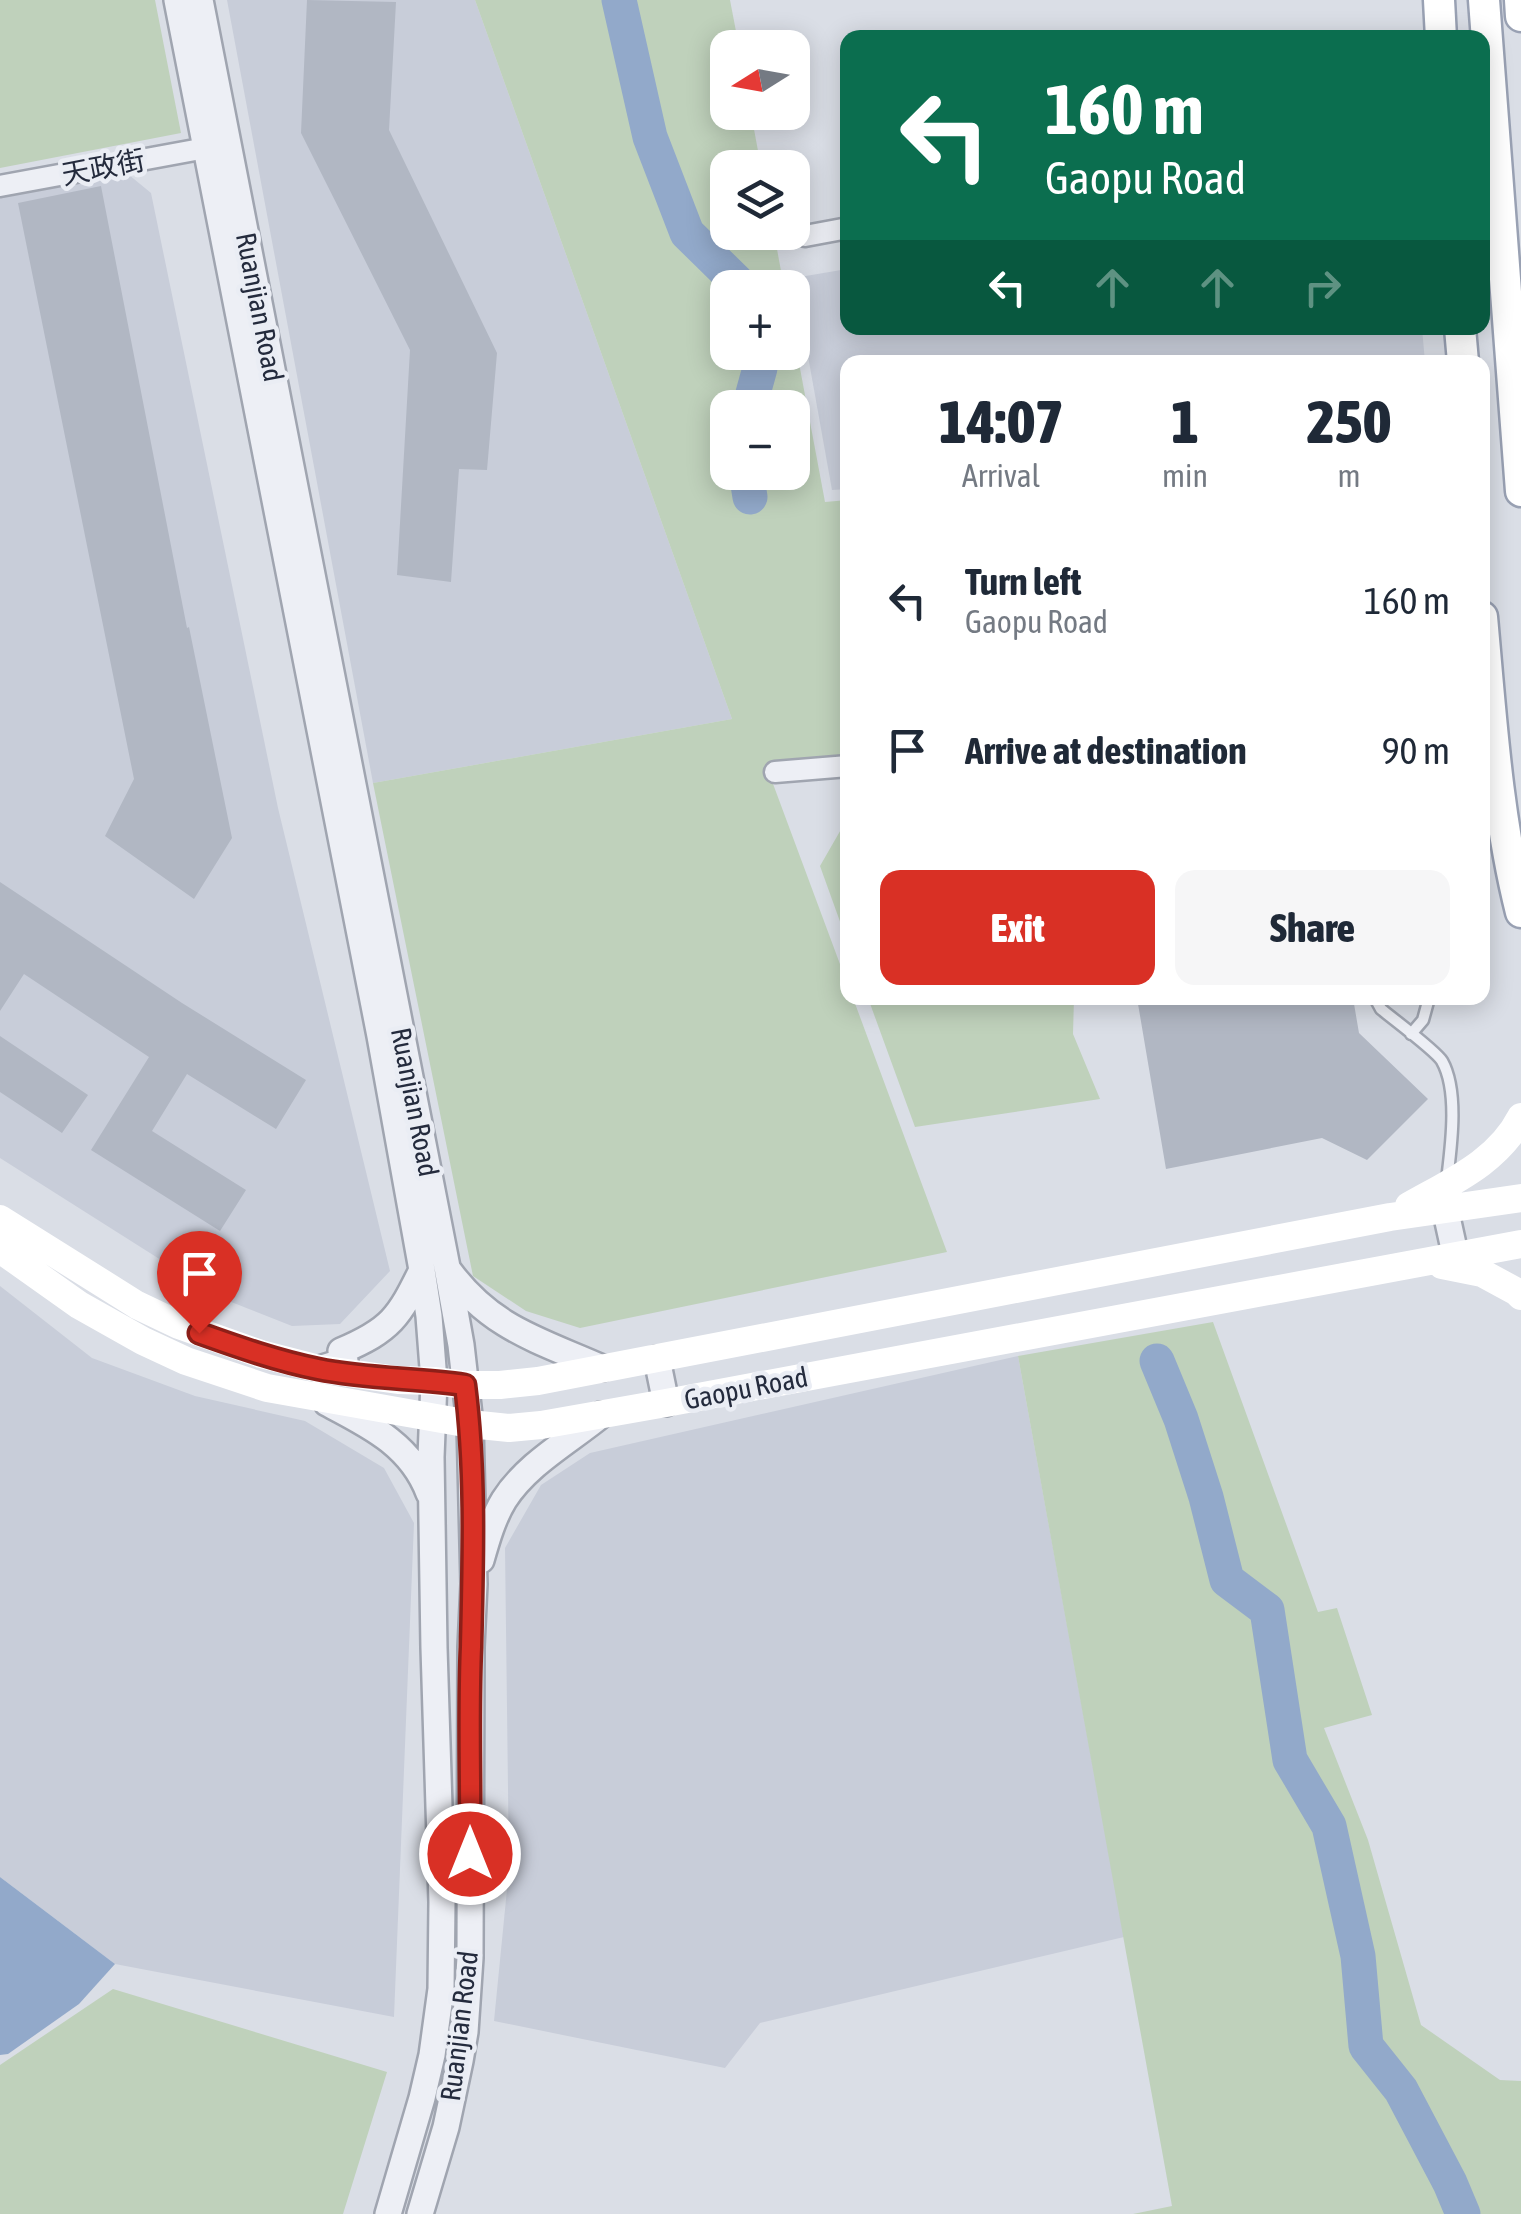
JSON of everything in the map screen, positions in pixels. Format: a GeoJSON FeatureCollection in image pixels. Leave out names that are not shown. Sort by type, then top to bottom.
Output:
{"type":"FeatureCollection","features":[{"type":"Feature","properties":{"kind":"main road"},"geometry":{"type":"LineString","coordinates":[[1439,0],[1441,30]]}},
{"type":"Feature","properties":{"kind":"main road"},"geometry":{"type":"LineString","coordinates":[[1484,0],[1486,30]]}},
{"type":"Feature","properties":{"kind":"main road"},"geometry":{"type":"LineString","coordinates":[[1520,0],[1521,16]]}},
{"type":"Feature","properties":{"kind":"main road"},"geometry":{"type":"LineString","coordinates":[[1490,80],[1521,491]]}},
{"type":"Feature","properties":{"kind":"main road"},"geometry":{"type":"LineString","coordinates":[[1490,756],[1521,912]]}},
{"type":"Feature","properties":{"kind":"main road"},"geometry":{"type":"LineString","coordinates":[[1446,1197],[1493,1155],[1513,1133],[1521,1117]]}},
{"type":"Feature","properties":{"kind":"main road","name":"Gaopu Road"},"geometry":{"type":"LineString","coordinates":[[0,1219],[137,1305],[179,1326],[261,1354],[318,1369],[398,1380],[500,1385],[657,1359],[1390,1217],[1446,1197],[1521,1198]]}},
{"type":"Feature","properties":{"kind":"main road","name":"Gaopu Road"},"geometry":{"type":"LineString","coordinates":[[0,1249],[79,1305],[143,1341],[222,1374],[318,1398],[509,1428],[541,1426],[1521,1244]]}},
{"type":"Feature","properties":{"kind":"main road"},"geometry":{"type":"LineString","coordinates":[[1410,1265],[1447,1265],[1482,1274],[1521,1296]]}},
{"type":"Feature","properties":{"kind":"street","name":"Ruanjian Road"},"geometry":{"type":"LineString","coordinates":[[177,0],[376,1016],[465,1385],[470,1424],[474,1584],[470,1648],[468,1996],[454,2091],[421,2210]]}},
{"type":"Feature","properties":{"kind":"street","name":"Ruanjian Road"},"geometry":{"type":"LineString","coordinates":[[200,0],[435,1269],[432,1501],[442,1990],[432,2055],[390,2205]]}},
{"type":"Feature","properties":{"kind":"street","name":"天政街"},"geometry":{"type":"LineString","coordinates":[[0,186],[206,148]]}},
{"type":"Feature","properties":{"kind":"street"},"geometry":{"type":"LineString","coordinates":[[810,235],[840,229]]}},
{"type":"Feature","properties":{"kind":"street"},"geometry":{"type":"LineString","coordinates":[[775,772],[840,767]]}},
{"type":"Feature","properties":{"kind":"street"},"geometry":{"type":"LineString","coordinates":[[1446,1197],[1456,1258]]}},
{"type":"Feature","properties":{"kind":"street"},"geometry":{"type":"LineString","coordinates":[[318,1369],[344,1361],[342,1350],[391,1324],[435,1269],[498,1320],[602,1368]]}},
{"type":"Feature","properties":{"kind":"street"},"geometry":{"type":"LineString","coordinates":[[657,1359],[666,1403]]}},
{"type":"Feature","properties":{"kind":"street"},"geometry":{"type":"LineString","coordinates":[[318,1398],[394,1442],[424,1480],[432,1501]]}},
{"type":"Feature","properties":{"kind":"street"},"geometry":{"type":"LineString","coordinates":[[474,1584],[493,1522],[516,1484],[601,1415]]}},
{"type":"Feature","properties":{"kind":"street"},"geometry":{"type":"LineString","coordinates":[[390,2205],[421,2210]]}},
{"type":"Feature","properties":{"kind":"lane"},"geometry":{"type":"LineString","coordinates":[[1379,1005],[1442,1059],[1451,1094],[1452,1141],[1446,1197]]}},
{"type":"Feature","properties":{"kind":"lane"},"geometry":{"type":"LineString","coordinates":[[1411,1034],[1423,1020],[1427,1005]]}},
{"type":"Feature","properties":{"kind":"shaded area"},"geometry":{"type":"Polygon","coordinates":[[[227,0],[475,0],[732,719],[373,783],[227,0]]]}},
{"type":"Feature","properties":{"kind":"shaded area"},"geometry":{"type":"Polygon","coordinates":[[[123,170],[151,193],[278,808],[390,1271],[340,1324],[292,1326],[221,1298],[0,1158],[0,193],[123,170]]]}},
{"type":"Feature","properties":{"kind":"shaded area"},"geometry":{"type":"Polygon","coordinates":[[[840,270],[840,335],[1423,335],[1424,355],[840,355],[840,489],[832,490],[810,367],[810,275],[840,270]]]}},
{"type":"Feature","properties":{"kind":"shaded area"},"geometry":{"type":"Polygon","coordinates":[[[0,1286],[92,1358],[195,1396],[305,1421],[384,1468],[414,1523],[394,2017],[115,1964],[0,1877],[0,1286]]]}},
{"type":"Feature","properties":{"kind":"shaded area"},"geometry":{"type":"Polygon","coordinates":[[[1018,1356],[1124,1937],[760,2023],[725,2068],[494,2021],[509,1869],[505,1548],[541,1485],[590,1453],[1018,1356]]]}},
{"type":"Feature","properties":{"kind":"green space"},"geometry":{"type":"Polygon","coordinates":[[[0,0],[155,0],[181,133],[0,168],[0,0]]]}},
{"type":"Feature","properties":{"kind":"green space"},"geometry":{"type":"Polygon","coordinates":[[[475,0],[730,0],[736,30],[710,30],[710,130],[754,130],[758,150],[710,150],[710,250],[777,250],[781,270],[710,270],[710,370],[800,370],[804,390],[710,390],[710,490],[810,490],[810,422],[825,502],[840,501],[840,758],[766,765],[840,964],[840,1005],[856,1005],[947,1252],[580,1328],[526,1311],[473,1276],[373,783],[732,719],[475,0]]]}},
{"type":"Feature","properties":{"kind":"green space"},"geometry":{"type":"Polygon","coordinates":[[[840,831],[840,922],[820,866],[840,831]]]}},
{"type":"Feature","properties":{"kind":"green space"},"geometry":{"type":"Polygon","coordinates":[[[871,1005],[1074,1005],[1073,1034],[1100,1099],[915,1127],[871,1005]]]}},
{"type":"Feature","properties":{"kind":"green space"},"geometry":{"type":"Polygon","coordinates":[[[1213,1322],[1318,1612],[1337,1608],[1372,1715],[1324,1728],[1368,1840],[1421,2025],[1500,2080],[1521,2081],[1521,2214],[1133,2214],[1172,2206],[1018,1356],[1213,1322]]]}},
{"type":"Feature","properties":{"kind":"green space"},"geometry":{"type":"Polygon","coordinates":[[[113,1989],[387,2072],[343,2214],[0,2214],[0,2065],[113,1989]]]}},
{"type":"Feature","properties":{"kind":"water"},"geometry":{"type":"Polygon","coordinates":[[[0,1877],[115,1964],[79,2004],[8,2054],[0,2055],[0,1877]]]}},
{"type":"Feature","properties":{"kind":"building"},"geometry":{"type":"Polygon","coordinates":[[[307,0],[396,2],[389,130],[497,353],[487,470],[459,469],[451,582],[397,575],[410,350],[301,133],[307,0]]]}},
{"type":"Feature","properties":{"kind":"building"},"geometry":{"type":"Polygon","coordinates":[[[101,186],[232,838],[194,899],[105,836],[134,779],[18,203],[101,186]]]}},
{"type":"Feature","properties":{"kind":"building"},"geometry":{"type":"Polygon","coordinates":[[[0,882],[306,1080],[276,1129],[187,1074],[152,1131],[246,1190],[220,1231],[91,1150],[149,1057],[24,974],[0,1011],[0,882]]]}},
{"type":"Feature","properties":{"kind":"building"},"geometry":{"type":"Polygon","coordinates":[[[1138,1005],[1354,1005],[1359,1033],[1428,1099],[1367,1160],[1322,1138],[1166,1169],[1138,1005]]]}},
{"type":"Feature","properties":{"kind":"building"},"geometry":{"type":"Polygon","coordinates":[[[0,1036],[88,1095],[62,1133],[0,1092],[0,1036]]]}},
{"type":"Feature","properties":{"kind":"waterway"},"geometry":{"type":"LineString","coordinates":[[619,0],[650,137],[687,233],[725,270]]}},
{"type":"Feature","properties":{"kind":"waterway"},"geometry":{"type":"LineString","coordinates":[[754,390],[759,370]]}},
{"type":"Feature","properties":{"kind":"waterway"},"geometry":{"type":"LineString","coordinates":[[749,490],[750,497]]}},
{"type":"Feature","properties":{"kind":"waterway"},"geometry":{"type":"LineString","coordinates":[[1157,1361],[1206,1497],[1227,1580],[1267,1610],[1290,1760],[1329,1826],[1358,1956],[1366,2046],[1401,2090],[1463,2214]]}},
{"type":"Feature","properties":{"kind":"route"},"geometry":{"type":"LineString","coordinates":[[199,1333],[318,1369],[465,1385],[470,1424],[474,1584],[470,1648],[470,1854]]}}]}
